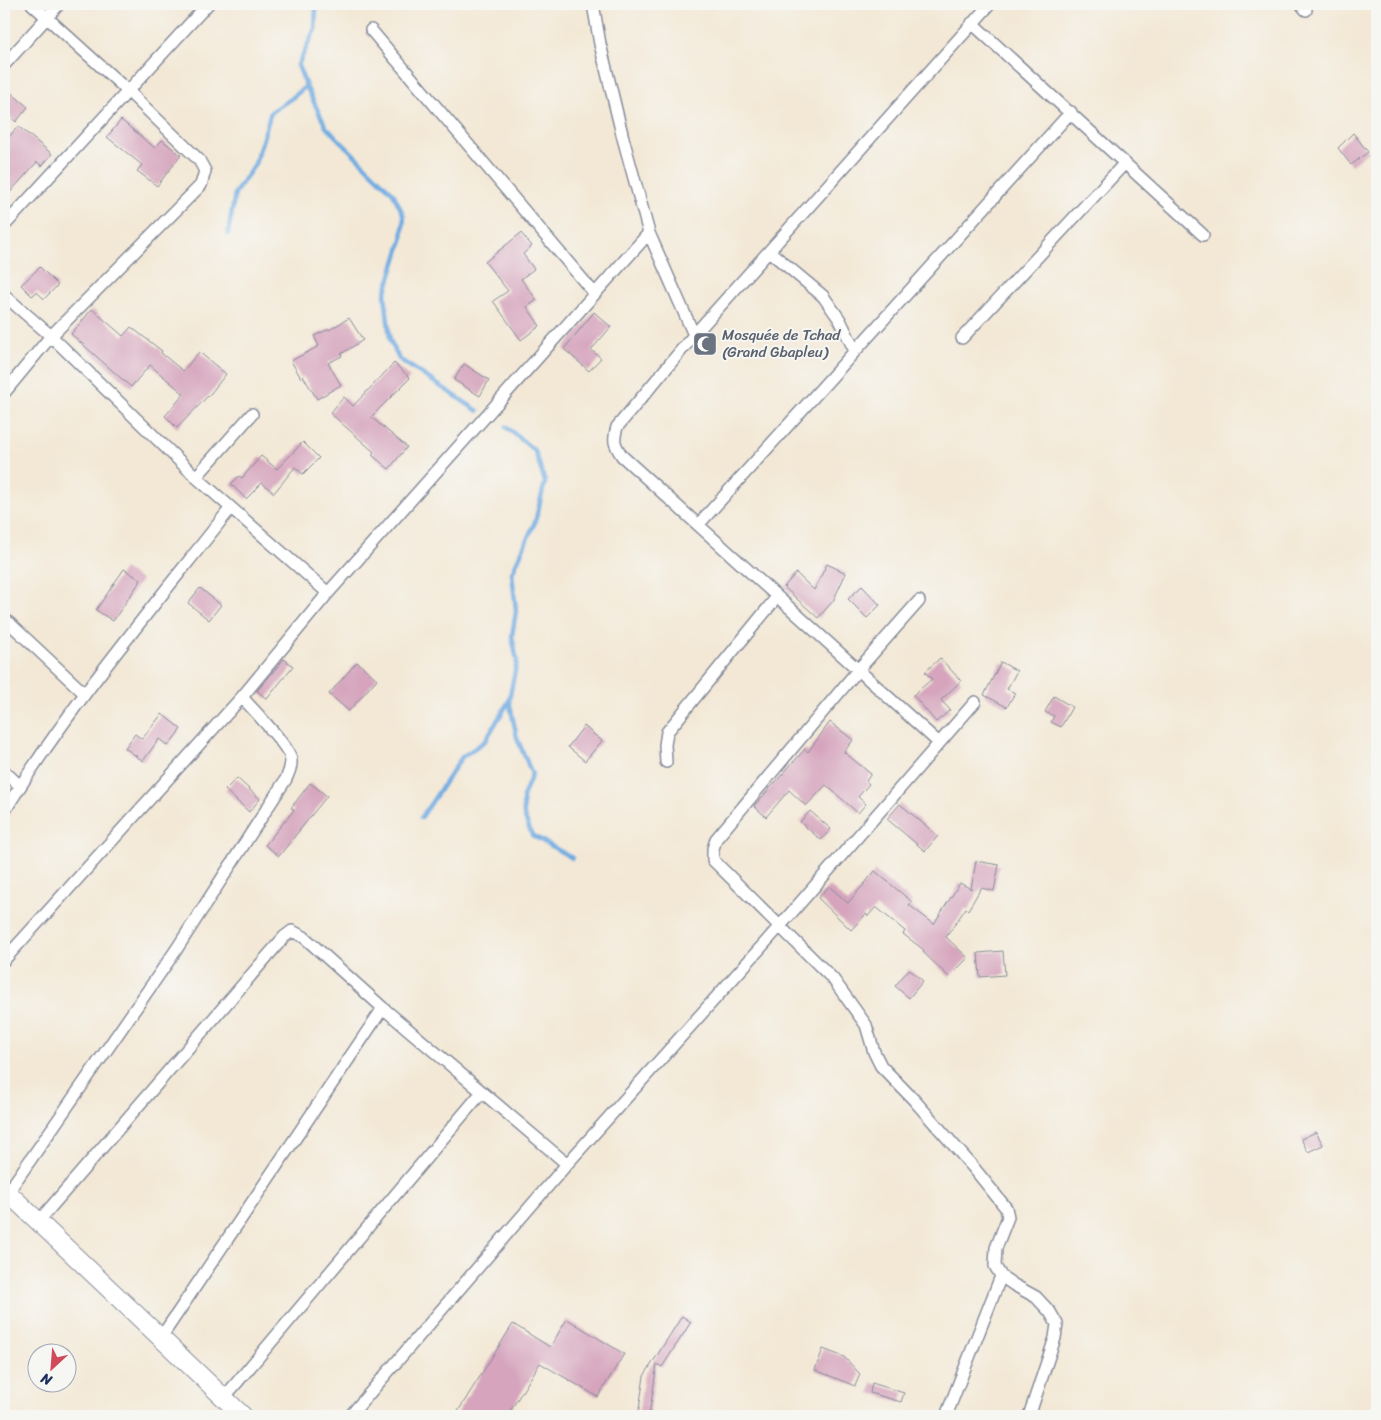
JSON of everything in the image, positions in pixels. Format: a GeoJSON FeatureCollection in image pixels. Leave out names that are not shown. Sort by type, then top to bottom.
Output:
{"type":"FeatureCollection","features":[{"type":"Feature","properties":{"kind":"main road"},"geometry":{"type":"LineString","coordinates":[[6,1190],[103,1281],[160,1339],[243,1416]]}},
{"type":"Feature","properties":{"kind":"street"},"geometry":{"type":"LineString","coordinates":[[4,392],[51,336],[200,185],[205,171],[199,160],[128,91],[32,4]]}},
{"type":"Feature","properties":{"kind":"street"},"geometry":{"type":"LineString","coordinates":[[4,66],[59,4]]}},
{"type":"Feature","properties":{"kind":"street"},"geometry":{"type":"LineString","coordinates":[[4,226],[208,4]]}},
{"type":"Feature","properties":{"kind":"street"},"geometry":{"type":"LineString","coordinates":[[593,4],[600,44],[649,233],[694,335]]}},
{"type":"Feature","properties":{"kind":"street"},"geometry":{"type":"LineString","coordinates":[[939,744],[622,456],[614,439],[617,427],[694,335],[990,4]]}},
{"type":"Feature","properties":{"kind":"street"},"geometry":{"type":"LineString","coordinates":[[972,23],[1203,235]]}},
{"type":"Feature","properties":{"kind":"street"},"geometry":{"type":"LineString","coordinates":[[371,30],[594,293]]}},
{"type":"Feature","properties":{"kind":"street"},"geometry":{"type":"LineString","coordinates":[[698,525],[1071,112]]}},
{"type":"Feature","properties":{"kind":"street"},"geometry":{"type":"LineString","coordinates":[[962,338],[1124,164]]}},
{"type":"Feature","properties":{"kind":"street"},"geometry":{"type":"LineString","coordinates":[[4,960],[242,697],[328,593],[649,233]]}},
{"type":"Feature","properties":{"kind":"street"},"geometry":{"type":"LineString","coordinates":[[769,252],[823,296],[840,320],[855,351]]}},
{"type":"Feature","properties":{"kind":"street"},"geometry":{"type":"LineString","coordinates":[[4,295],[51,336],[196,478],[328,593]]}},
{"type":"Feature","properties":{"kind":"street"},"geometry":{"type":"LineString","coordinates":[[196,478],[252,414]]}},
{"type":"Feature","properties":{"kind":"street"},"geometry":{"type":"LineString","coordinates":[[4,812],[84,693],[230,509]]}},
{"type":"Feature","properties":{"kind":"street"},"geometry":{"type":"LineString","coordinates":[[666,762],[665,745],[667,732],[777,597]]}},
{"type":"Feature","properties":{"kind":"street"},"geometry":{"type":"LineString","coordinates":[[919,602],[858,670],[716,840],[713,849],[713,860],[833,980],[866,1024],[874,1052],[881,1066],[984,1179],[1006,1208],[1008,1218],[996,1248],[996,1266],[1002,1276],[1036,1297],[1050,1312],[1057,1324],[1056,1338],[1029,1416]]}},
{"type":"Feature","properties":{"kind":"street"},"geometry":{"type":"LineString","coordinates":[[4,618],[84,693]]}},
{"type":"Feature","properties":{"kind":"street"},"geometry":{"type":"LineString","coordinates":[[6,1190],[176,950],[286,779],[290,769],[290,757],[284,746],[242,697]]}},
{"type":"Feature","properties":{"kind":"street"},"geometry":{"type":"LineString","coordinates":[[350,1416],[567,1164],[780,926],[975,702]]}},
{"type":"Feature","properties":{"kind":"street"},"geometry":{"type":"LineString","coordinates":[[4,771],[20,786]]}},
{"type":"Feature","properties":{"kind":"street"},"geometry":{"type":"LineString","coordinates":[[38,1222],[284,937],[292,931],[304,937],[383,1008],[567,1164]]}},
{"type":"Feature","properties":{"kind":"street"},"geometry":{"type":"LineString","coordinates":[[160,1339],[383,1008]]}},
{"type":"Feature","properties":{"kind":"street"},"geometry":{"type":"LineString","coordinates":[[223,1399],[482,1092]]}},
{"type":"Feature","properties":{"kind":"street"},"geometry":{"type":"LineString","coordinates":[[946,1416],[1002,1276]]}},
{"type":"Feature","properties":{"kind":"building"},"geometry":{"type":"Polygon","coordinates":[[[4,87],[28,107],[16,122],[4,111],[4,87]]]}},
{"type":"Feature","properties":{"kind":"building"},"geometry":{"type":"Polygon","coordinates":[[[121,120],[155,148],[162,140],[181,155],[157,186],[137,171],[142,165],[107,137],[121,120]]]}},
{"type":"Feature","properties":{"kind":"building"},"geometry":{"type":"Polygon","coordinates":[[[18,126],[52,154],[42,166],[37,162],[4,199],[4,143],[18,126]]]}},
{"type":"Feature","properties":{"kind":"building"},"geometry":{"type":"Polygon","coordinates":[[[1353,133],[1368,152],[1351,165],[1338,148],[1353,133]]]}},
{"type":"Feature","properties":{"kind":"building"},"geometry":{"type":"Polygon","coordinates":[[[521,233],[532,246],[523,254],[534,269],[521,279],[537,300],[527,307],[540,326],[521,340],[493,301],[508,291],[485,262],[521,233]]]}},
{"type":"Feature","properties":{"kind":"building"},"geometry":{"type":"Polygon","coordinates":[[[40,267],[58,285],[44,299],[37,292],[32,296],[21,285],[40,267]]]}},
{"type":"Feature","properties":{"kind":"building"},"geometry":{"type":"Polygon","coordinates":[[[92,309],[123,336],[131,327],[162,351],[161,353],[183,371],[199,352],[226,374],[211,393],[177,428],[165,416],[184,394],[150,365],[131,387],[71,334],[92,309]]]}},
{"type":"Feature","properties":{"kind":"building"},"geometry":{"type":"Polygon","coordinates":[[[594,312],[611,327],[591,350],[601,358],[589,371],[564,349],[594,312]]]}},
{"type":"Feature","properties":{"kind":"building"},"geometry":{"type":"Polygon","coordinates":[[[349,318],[363,340],[341,354],[342,356],[328,363],[341,385],[317,399],[291,361],[319,346],[314,336],[329,330],[349,318]]]}},
{"type":"Feature","properties":{"kind":"building"},"geometry":{"type":"Polygon","coordinates":[[[394,363],[410,378],[371,417],[407,447],[389,469],[372,455],[374,452],[330,413],[344,397],[353,406],[394,363]]]}},
{"type":"Feature","properties":{"kind":"building"},"geometry":{"type":"Polygon","coordinates":[[[464,364],[489,380],[480,396],[454,380],[464,364]]]}},
{"type":"Feature","properties":{"kind":"building"},"geometry":{"type":"Polygon","coordinates":[[[303,442],[319,458],[303,474],[295,467],[274,493],[262,483],[246,499],[231,484],[239,476],[242,478],[261,456],[277,469],[303,442]]]}},
{"type":"Feature","properties":{"kind":"building"},"geometry":{"type":"Polygon","coordinates":[[[827,564],[846,573],[833,601],[818,618],[784,587],[796,573],[814,590],[827,564]]]}},
{"type":"Feature","properties":{"kind":"building"},"geometry":{"type":"Polygon","coordinates":[[[124,569],[141,580],[113,621],[96,610],[124,569]]]}},
{"type":"Feature","properties":{"kind":"building"},"geometry":{"type":"Polygon","coordinates":[[[862,586],[880,605],[867,618],[848,599],[862,586]]]}},
{"type":"Feature","properties":{"kind":"building"},"geometry":{"type":"Polygon","coordinates":[[[200,588],[221,605],[209,620],[188,603],[200,588]]]}},
{"type":"Feature","properties":{"kind":"building"},"geometry":{"type":"Polygon","coordinates":[[[940,658],[961,681],[941,700],[950,710],[936,722],[913,695],[932,679],[925,672],[940,658]]]}},
{"type":"Feature","properties":{"kind":"building"},"geometry":{"type":"Polygon","coordinates":[[[284,659],[293,666],[267,699],[257,691],[284,659]]]}},
{"type":"Feature","properties":{"kind":"building"},"geometry":{"type":"Polygon","coordinates":[[[357,662],[377,679],[349,711],[329,694],[357,662]]]}},
{"type":"Feature","properties":{"kind":"building"},"geometry":{"type":"Polygon","coordinates":[[[1001,662],[1017,671],[1007,689],[1015,693],[1007,707],[984,695],[1001,662]]]}},
{"type":"Feature","properties":{"kind":"building"},"geometry":{"type":"Polygon","coordinates":[[[1054,696],[1072,707],[1061,727],[1051,722],[1054,716],[1045,712],[1054,696]]]}},
{"type":"Feature","properties":{"kind":"building"},"geometry":{"type":"Polygon","coordinates":[[[162,714],[181,729],[168,746],[159,739],[143,761],[125,748],[135,734],[142,739],[162,714]]]}},
{"type":"Feature","properties":{"kind":"building"},"geometry":{"type":"Polygon","coordinates":[[[830,722],[853,740],[844,752],[871,774],[866,781],[869,784],[858,797],[866,804],[858,813],[826,785],[806,806],[789,790],[766,817],[754,806],[805,749],[808,752],[830,722]]]}},
{"type":"Feature","properties":{"kind":"building"},"geometry":{"type":"Polygon","coordinates":[[[584,726],[602,741],[585,761],[568,747],[584,726]]]}},
{"type":"Feature","properties":{"kind":"building"},"geometry":{"type":"Polygon","coordinates":[[[237,778],[260,799],[249,812],[225,790],[237,778]]]}},
{"type":"Feature","properties":{"kind":"building"},"geometry":{"type":"Polygon","coordinates":[[[310,783],[327,796],[279,856],[265,845],[294,810],[291,808],[310,783]]]}},
{"type":"Feature","properties":{"kind":"building"},"geometry":{"type":"Polygon","coordinates":[[[900,804],[938,836],[925,851],[887,819],[900,804]]]}},
{"type":"Feature","properties":{"kind":"building"},"geometry":{"type":"Polygon","coordinates":[[[810,811],[831,829],[821,840],[800,822],[810,811]]]}},
{"type":"Feature","properties":{"kind":"building"},"geometry":{"type":"Polygon","coordinates":[[[976,861],[999,865],[994,891],[981,888],[968,910],[966,908],[946,937],[968,958],[949,977],[923,952],[924,950],[903,934],[905,931],[876,907],[868,916],[866,914],[851,930],[818,898],[829,886],[848,903],[875,871],[912,902],[909,905],[934,924],[960,883],[971,889],[976,861]]]}},
{"type":"Feature","properties":{"kind":"building"},"geometry":{"type":"Polygon","coordinates":[[[1003,951],[1005,975],[980,977],[978,953],[1003,951]]]}},
{"type":"Feature","properties":{"kind":"building"},"geometry":{"type":"Polygon","coordinates":[[[909,969],[923,981],[909,998],[895,986],[909,969]]]}},
{"type":"Feature","properties":{"kind":"building"},"geometry":{"type":"Polygon","coordinates":[[[1316,1132],[1323,1145],[1308,1152],[1301,1139],[1316,1132]]]}},
{"type":"Feature","properties":{"kind":"building"},"geometry":{"type":"Polygon","coordinates":[[[682,1316],[691,1322],[662,1367],[657,1364],[649,1416],[638,1416],[644,1376],[682,1316]]]}},
{"type":"Feature","properties":{"kind":"building"},"geometry":{"type":"Polygon","coordinates":[[[567,1319],[624,1354],[598,1397],[540,1363],[507,1416],[455,1416],[513,1324],[550,1347],[567,1319]]]}},
{"type":"Feature","properties":{"kind":"building"},"geometry":{"type":"Polygon","coordinates":[[[823,1349],[844,1357],[860,1374],[855,1386],[815,1370],[823,1349]]]}},
{"type":"Feature","properties":{"kind":"building"},"geometry":{"type":"Polygon","coordinates":[[[872,1383],[904,1393],[901,1402],[870,1393],[872,1383]]]}},
{"type":"Feature","properties":{"kind":"waterway"},"geometry":{"type":"LineString","coordinates":[[316,4],[315,29],[298,65],[306,86],[326,127],[393,193],[404,216],[402,240],[385,294],[390,340],[399,359],[478,411]]}},
{"type":"Feature","properties":{"kind":"waterway"},"geometry":{"type":"LineString","coordinates":[[228,234],[235,193],[255,164],[271,112],[306,86]]}},
{"type":"Feature","properties":{"kind":"waterway"},"geometry":{"type":"LineString","coordinates":[[506,427],[535,451],[545,482],[535,522],[512,573],[516,611],[512,636],[517,661],[509,700],[517,738],[532,774],[523,797],[524,816],[532,835],[572,858]]}},
{"type":"Feature","properties":{"kind":"waterway"},"geometry":{"type":"LineString","coordinates":[[421,818],[462,757],[485,741],[509,701]]}},
{"type":"Feature","properties":{"kind":"place","name":"Mosquée de Tchad (Grand Gbapleu)"},"geometry":{"type":"Point","coordinates":[705,344]}}]}
